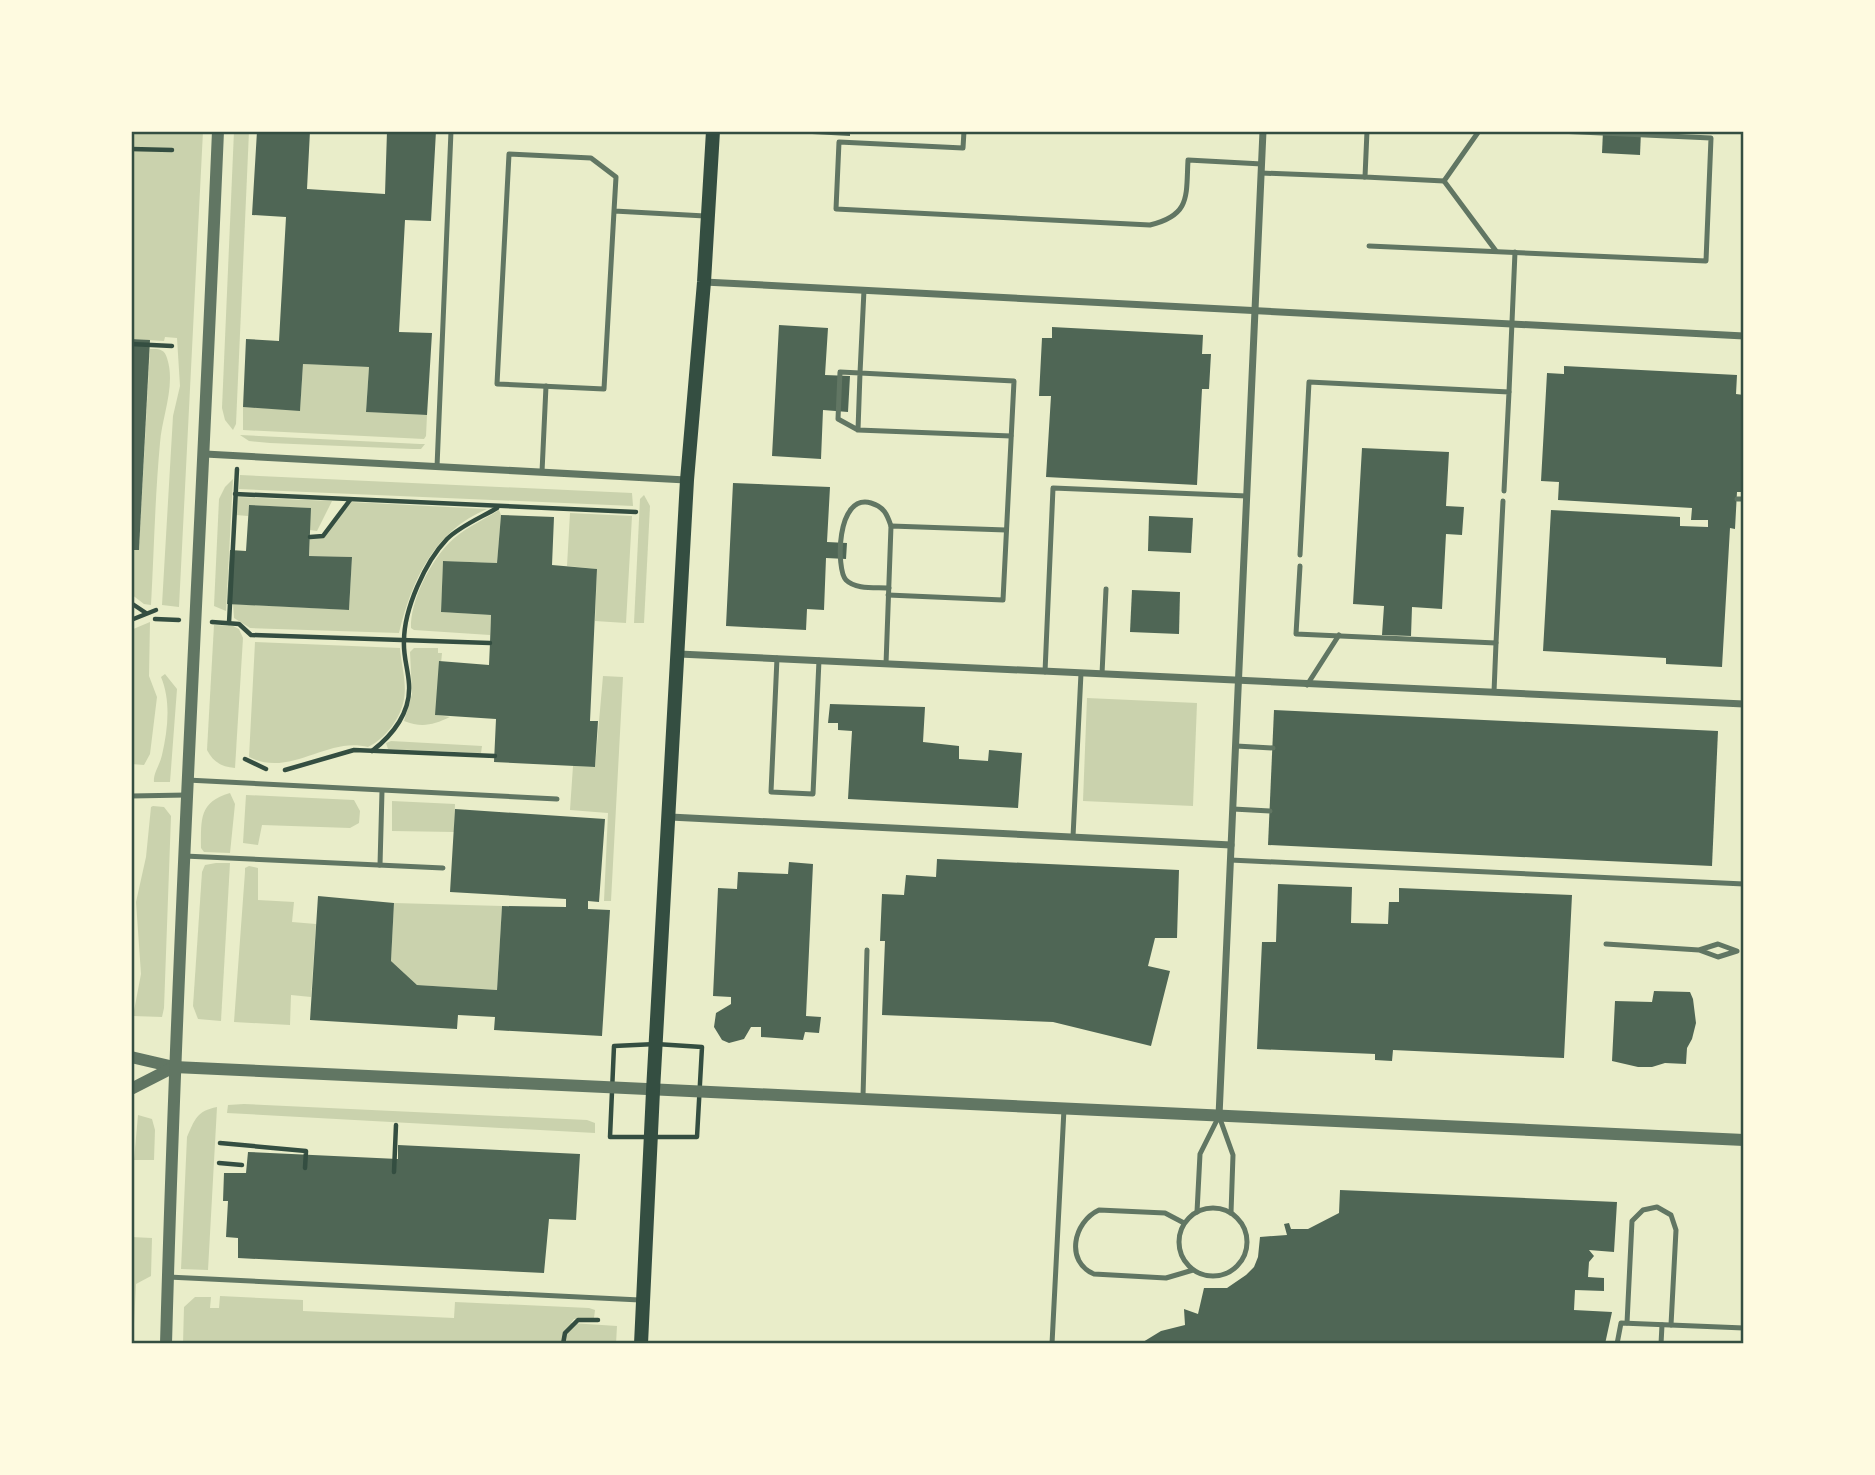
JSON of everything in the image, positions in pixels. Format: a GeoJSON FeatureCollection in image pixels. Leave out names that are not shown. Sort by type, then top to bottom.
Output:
{"type":"FeatureCollection","features":[{"type":"Feature","properties":{"kind":"main road"},"geometry":{"type":"LineString","coordinates":[[641,1344],[687,480],[704,282],[713,131]]}},
{"type":"Feature","properties":{"kind":"street"},"geometry":{"type":"LineString","coordinates":[[166,1344],[174,1068],[205,454],[218,131]]}},
{"type":"Feature","properties":{"kind":"street"},"geometry":{"type":"LineString","coordinates":[[1219,1116],[1263,131]]}},
{"type":"Feature","properties":{"kind":"street"},"geometry":{"type":"LineString","coordinates":[[704,282],[1744,336]]}},
{"type":"Feature","properties":{"kind":"street"},"geometry":{"type":"LineString","coordinates":[[205,454],[687,480]]}},
{"type":"Feature","properties":{"kind":"street"},"geometry":{"type":"LineString","coordinates":[[679,654],[1744,704]]}},
{"type":"Feature","properties":{"kind":"street"},"geometry":{"type":"LineString","coordinates":[[670,817],[1231,845]]}},
{"type":"Feature","properties":{"kind":"street"},"geometry":{"type":"LineString","coordinates":[[131,1057],[174,1068],[1744,1139]]}},
{"type":"Feature","properties":{"kind":"street"},"geometry":{"type":"LineString","coordinates":[[131,1089],[174,1068]]}},
{"type":"Feature","properties":{"kind":"lane"},"geometry":{"type":"LineString","coordinates":[[437,467],[451,131]]}},
{"type":"Feature","properties":{"kind":"lane"},"geometry":{"type":"LineString","coordinates":[[964,131],[963,148],[839,142],[836,209],[1150,225],[1172,217],[1186,200],[1188,160],[1365,177],[1444,181]]}},
{"type":"Feature","properties":{"kind":"lane"},"geometry":{"type":"LineString","coordinates":[[1365,177],[1367,131]]}},
{"type":"Feature","properties":{"kind":"lane"},"geometry":{"type":"LineString","coordinates":[[1444,181],[1479,131]]}},
{"type":"Feature","properties":{"kind":"lane"},"geometry":{"type":"LineString","coordinates":[[1369,246],[1706,261],[1711,138],[1558,131]]}},
{"type":"Feature","properties":{"kind":"lane"},"geometry":{"type":"LineString","coordinates":[[509,154],[591,158],[616,177],[614,211],[604,389],[497,384],[509,154]]}},
{"type":"Feature","properties":{"kind":"lane"},"geometry":{"type":"LineString","coordinates":[[1444,181],[1496,251]]}},
{"type":"Feature","properties":{"kind":"lane"},"geometry":{"type":"LineString","coordinates":[[614,211],[708,216]]}},
{"type":"Feature","properties":{"kind":"lane"},"geometry":{"type":"LineString","coordinates":[[1504,491],[1515,253]]}},
{"type":"Feature","properties":{"kind":"lane"},"geometry":{"type":"LineString","coordinates":[[858,430],[864,290]]}},
{"type":"Feature","properties":{"kind":"lane"},"geometry":{"type":"LineString","coordinates":[[886,664],[888,591],[891,526],[887,512],[867,502],[854,505],[843,521],[841,570],[845,580],[855,586],[888,591],[1003,600],[1014,381],[840,372],[838,419],[858,430],[1011,436]]}},
{"type":"Feature","properties":{"kind":"lane"},"geometry":{"type":"LineString","coordinates":[[1300,555],[1309,382],[1509,392]]}},
{"type":"Feature","properties":{"kind":"lane"},"geometry":{"type":"LineString","coordinates":[[542,472],[546,386]]}},
{"type":"Feature","properties":{"kind":"lane"},"geometry":{"type":"LineString","coordinates":[[1045,672],[1053,488],[1247,496]]}},
{"type":"Feature","properties":{"kind":"lane"},"geometry":{"type":"LineString","coordinates":[[1494,692],[1503,501]]}},
{"type":"Feature","properties":{"kind":"lane"},"geometry":{"type":"LineString","coordinates":[[891,526],[1006,530]]}},
{"type":"Feature","properties":{"kind":"lane"},"geometry":{"type":"LineString","coordinates":[[1300,566],[1296,634],[1496,643]]}},
{"type":"Feature","properties":{"kind":"lane"},"geometry":{"type":"LineString","coordinates":[[1102,674],[1106,589]]}},
{"type":"Feature","properties":{"kind":"lane"},"geometry":{"type":"LineString","coordinates":[[1307,685],[1339,635]]}},
{"type":"Feature","properties":{"kind":"lane"},"geometry":{"type":"LineString","coordinates":[[777,658],[771,792],[813,794],[819,660]]}},
{"type":"Feature","properties":{"kind":"lane"},"geometry":{"type":"LineString","coordinates":[[1073,837],[1081,673]]}},
{"type":"Feature","properties":{"kind":"lane"},"geometry":{"type":"LineString","coordinates":[[1236,746],[1273,748]]}},
{"type":"Feature","properties":{"kind":"lane"},"geometry":{"type":"LineString","coordinates":[[187,780],[557,799]]}},
{"type":"Feature","properties":{"kind":"lane"},"geometry":{"type":"LineString","coordinates":[[380,865],[383,792]]}},
{"type":"Feature","properties":{"kind":"lane"},"geometry":{"type":"LineString","coordinates":[[131,796],[187,795]]}},
{"type":"Feature","properties":{"kind":"lane"},"geometry":{"type":"LineString","coordinates":[[1233,809],[1270,811]]}},
{"type":"Feature","properties":{"kind":"lane"},"geometry":{"type":"LineString","coordinates":[[184,856],[443,868]]}},
{"type":"Feature","properties":{"kind":"lane"},"geometry":{"type":"LineString","coordinates":[[1230,860],[1744,884]]}},
{"type":"Feature","properties":{"kind":"lane"},"geometry":{"type":"LineString","coordinates":[[1606,944],[1699,950],[1718,957],[1741,951]]}},
{"type":"Feature","properties":{"kind":"lane"},"geometry":{"type":"LineString","coordinates":[[1699,950],[1718,944],[1741,951]]}},
{"type":"Feature","properties":{"kind":"lane"},"geometry":{"type":"LineString","coordinates":[[863,1100],[867,950]]}},
{"type":"Feature","properties":{"kind":"lane"},"geometry":{"type":"LineString","coordinates":[[1052,1344],[1064,1109]]}},
{"type":"Feature","properties":{"kind":"lane"},"geometry":{"type":"LineString","coordinates":[[1197,1212],[1200,1154],[1219,1116]]}},
{"type":"Feature","properties":{"kind":"lane"},"geometry":{"type":"LineString","coordinates":[[1219,1116],[1233,1155],[1231,1213]]}},
{"type":"Feature","properties":{"kind":"lane"},"geometry":{"type":"LineString","coordinates":[[1627,1323],[1632,1222],[1643,1210],[1657,1207],[1671,1215],[1675,1230],[1671,1325]]}},
{"type":"Feature","properties":{"kind":"lane"},"geometry":{"type":"LineString","coordinates":[[1215,1208],[1231,1213],[1243,1226],[1247,1237],[1242,1259],[1235,1268],[1225,1274],[1202,1275],[1193,1270],[1180,1252],[1178,1241],[1184,1223],[1197,1212],[1215,1208]]}},
{"type":"Feature","properties":{"kind":"lane"},"geometry":{"type":"LineString","coordinates":[[1184,1223],[1165,1213],[1099,1210],[1090,1214],[1077,1232],[1076,1253],[1079,1263],[1094,1274],[1166,1278],[1193,1270]]}},
{"type":"Feature","properties":{"kind":"lane"},"geometry":{"type":"LineString","coordinates":[[168,1277],[643,1300]]}},
{"type":"Feature","properties":{"kind":"lane"},"geometry":{"type":"LineString","coordinates":[[1617,1344],[1621,1323],[1744,1328]]}},
{"type":"Feature","properties":{"kind":"lane"},"geometry":{"type":"LineString","coordinates":[[1661,1344],[1662,1325]]}},
{"type":"Feature","properties":{"kind":"path"},"geometry":{"type":"LineString","coordinates":[[131,149],[172,150]]}},
{"type":"Feature","properties":{"kind":"path"},"geometry":{"type":"LineString","coordinates":[[131,344],[172,346]]}},
{"type":"Feature","properties":{"kind":"path"},"geometry":{"type":"LineString","coordinates":[[229,623],[237,456]]}},
{"type":"Feature","properties":{"kind":"path"},"geometry":{"type":"LineString","coordinates":[[235,494],[636,512]]}},
{"type":"Feature","properties":{"kind":"path"},"geometry":{"type":"LineString","coordinates":[[310,537],[323,536],[351,500]]}},
{"type":"Feature","properties":{"kind":"path"},"geometry":{"type":"LineString","coordinates":[[372,751],[389,736],[402,719],[408,699],[410,686],[404,641],[412,597],[429,565],[448,538],[498,507]]}},
{"type":"Feature","properties":{"kind":"path"},"geometry":{"type":"LineString","coordinates":[[131,603],[146,613]]}},
{"type":"Feature","properties":{"kind":"path"},"geometry":{"type":"LineString","coordinates":[[131,620],[156,610]]}},
{"type":"Feature","properties":{"kind":"path"},"geometry":{"type":"LineString","coordinates":[[155,619],[239,624],[251,635],[490,643]]}},
{"type":"Feature","properties":{"kind":"path"},"geometry":{"type":"LineString","coordinates":[[245,759],[267,769],[283,771],[354,750],[495,756]]}},
{"type":"Feature","properties":{"kind":"path"},"geometry":{"type":"LineString","coordinates":[[394,1172],[396,1125]]}},
{"type":"Feature","properties":{"kind":"path"},"geometry":{"type":"LineString","coordinates":[[220,1143],[306,1151],[305,1168]]}},
{"type":"Feature","properties":{"kind":"path"},"geometry":{"type":"LineString","coordinates":[[219,1163],[242,1165]]}},
{"type":"Feature","properties":{"kind":"path"},"geometry":{"type":"LineString","coordinates":[[563,1344],[565,1333],[578,1320],[598,1320]]}},
{"type":"Feature","properties":{"kind":"green space"},"geometry":{"type":"Polygon","coordinates":[[[131,131],[203,131],[179,607],[162,605],[173,416],[180,386],[177,338],[165,337],[164,341],[131,339],[131,131]]]}},
{"type":"Feature","properties":{"kind":"green space"},"geometry":{"type":"Polygon","coordinates":[[[234,131],[249,131],[236,424],[233,430],[225,420],[222,408],[234,131]]]}},
{"type":"Feature","properties":{"kind":"green space"},"geometry":{"type":"Polygon","coordinates":[[[150,349],[164,352],[170,379],[160,443],[151,605],[144,604],[131,594],[131,550],[139,550],[150,349]]]}},
{"type":"Feature","properties":{"kind":"green space"},"geometry":{"type":"Polygon","coordinates":[[[303,364],[369,367],[366,412],[427,415],[426,436],[424,439],[243,430],[243,407],[300,410],[303,364]]]}},
{"type":"Feature","properties":{"kind":"green space"},"geometry":{"type":"Polygon","coordinates":[[[240,435],[425,444],[421,449],[413,449],[270,443],[249,441],[240,435]]]}},
{"type":"Feature","properties":{"kind":"green space"},"geometry":{"type":"Polygon","coordinates":[[[240,475],[632,493],[633,506],[239,489],[240,475]]]}},
{"type":"Feature","properties":{"kind":"green space"},"geometry":{"type":"Polygon","coordinates":[[[233,479],[226,611],[214,606],[219,499],[233,479]]]}},
{"type":"Feature","properties":{"kind":"green space"},"geometry":{"type":"Polygon","coordinates":[[[644,495],[650,506],[644,623],[634,623],[640,499],[644,495]]]}},
{"type":"Feature","properties":{"kind":"green space"},"geometry":{"type":"Polygon","coordinates":[[[237,497],[332,501],[317,531],[310,530],[310,508],[249,505],[248,516],[236,515],[237,497]]]}},
{"type":"Feature","properties":{"kind":"green space"},"geometry":{"type":"Polygon","coordinates":[[[351,502],[487,509],[453,530],[428,559],[411,594],[399,633],[250,628],[234,618],[233,604],[349,610],[352,557],[309,556],[310,537],[324,537],[351,502]]]}},
{"type":"Feature","properties":{"kind":"green space"},"geometry":{"type":"Polygon","coordinates":[[[499,510],[501,515],[497,563],[443,561],[441,612],[491,615],[490,635],[411,628],[418,595],[441,552],[459,534],[499,510]]]}},
{"type":"Feature","properties":{"kind":"green space"},"geometry":{"type":"Polygon","coordinates":[[[570,513],[632,516],[626,623],[595,621],[597,569],[567,566],[570,513]]]}},
{"type":"Feature","properties":{"kind":"green space"},"geometry":{"type":"Polygon","coordinates":[[[150,622],[149,676],[157,697],[150,754],[144,765],[131,764],[131,630],[150,622]]]}},
{"type":"Feature","properties":{"kind":"green space"},"geometry":{"type":"Polygon","coordinates":[[[214,625],[233,626],[239,629],[243,638],[235,768],[218,763],[207,750],[214,625]]]}},
{"type":"Feature","properties":{"kind":"green space"},"geometry":{"type":"Polygon","coordinates":[[[255,642],[400,648],[405,686],[400,713],[386,733],[368,747],[338,747],[280,763],[249,757],[255,642]]]}},
{"type":"Feature","properties":{"kind":"green space"},"geometry":{"type":"Polygon","coordinates":[[[414,648],[438,648],[438,653],[442,653],[436,715],[450,717],[433,724],[422,725],[404,721],[412,694],[410,652],[414,648]]]}},
{"type":"Feature","properties":{"kind":"green space"},"geometry":{"type":"Polygon","coordinates":[[[165,674],[177,689],[170,782],[154,782],[167,725],[166,696],[161,677],[165,674]]]}},
{"type":"Feature","properties":{"kind":"green space"},"geometry":{"type":"Polygon","coordinates":[[[603,676],[623,677],[611,901],[604,901],[608,813],[570,810],[573,766],[595,767],[603,676]]]}},
{"type":"Feature","properties":{"kind":"green space"},"geometry":{"type":"Polygon","coordinates":[[[1087,698],[1197,703],[1193,806],[1083,801],[1087,698]]]}},
{"type":"Feature","properties":{"kind":"green space"},"geometry":{"type":"Polygon","coordinates":[[[391,741],[482,746],[481,753],[388,749],[386,743],[391,741]]]}},
{"type":"Feature","properties":{"kind":"green space"},"geometry":{"type":"Polygon","coordinates":[[[230,793],[235,804],[230,853],[204,852],[201,848],[201,828],[204,813],[212,801],[230,793]]]}},
{"type":"Feature","properties":{"kind":"green space"},"geometry":{"type":"Polygon","coordinates":[[[246,795],[354,800],[360,811],[359,823],[350,828],[262,825],[258,845],[243,843],[246,795]]]}},
{"type":"Feature","properties":{"kind":"green space"},"geometry":{"type":"Polygon","coordinates":[[[392,801],[455,804],[454,832],[392,831],[392,801]]]}},
{"type":"Feature","properties":{"kind":"green space"},"geometry":{"type":"Polygon","coordinates":[[[153,806],[164,807],[171,816],[162,1017],[133,1016],[141,974],[136,902],[153,806]]]}},
{"type":"Feature","properties":{"kind":"green space"},"geometry":{"type":"Polygon","coordinates":[[[230,863],[221,1021],[198,1019],[193,1006],[202,872],[205,865],[230,863]]]}},
{"type":"Feature","properties":{"kind":"green space"},"geometry":{"type":"Polygon","coordinates":[[[245,868],[258,868],[258,900],[294,902],[292,922],[316,924],[311,997],[291,995],[290,1025],[234,1022],[245,868]]]}},
{"type":"Feature","properties":{"kind":"green space"},"geometry":{"type":"Polygon","coordinates":[[[394,903],[502,906],[497,990],[417,985],[391,961],[394,903]]]}},
{"type":"Feature","properties":{"kind":"green space"},"geometry":{"type":"Polygon","coordinates":[[[228,1105],[587,1120],[595,1123],[595,1133],[227,1113],[228,1105]]]}},
{"type":"Feature","properties":{"kind":"green space"},"geometry":{"type":"Polygon","coordinates":[[[217,1107],[208,1270],[181,1269],[187,1137],[198,1117],[217,1107]]]}},
{"type":"Feature","properties":{"kind":"green space"},"geometry":{"type":"Polygon","coordinates":[[[138,1115],[152,1119],[155,1130],[154,1160],[134,1160],[138,1115]]]}},
{"type":"Feature","properties":{"kind":"green space"},"geometry":{"type":"Polygon","coordinates":[[[131,1237],[152,1238],[151,1276],[136,1284],[133,1344],[131,1344],[131,1237]]]}},
{"type":"Feature","properties":{"kind":"green space"},"geometry":{"type":"Polygon","coordinates":[[[220,1296],[303,1300],[303,1311],[454,1318],[455,1302],[589,1308],[595,1310],[594,1318],[574,1319],[571,1323],[617,1326],[616,1344],[183,1344],[184,1307],[195,1297],[211,1297],[210,1308],[219,1308],[220,1296]]]}},
{"type":"Feature","properties":{"kind":"building"},"geometry":{"type":"Polygon","coordinates":[[[257,131],[310,131],[307,189],[385,194],[387,131],[436,131],[431,221],[405,220],[399,332],[432,333],[427,415],[366,412],[369,367],[303,364],[300,411],[243,407],[246,339],[279,341],[286,217],[252,215],[257,131]]]}},
{"type":"Feature","properties":{"kind":"building"},"geometry":{"type":"Polygon","coordinates":[[[850,131],[850,136],[793,133],[850,131]]]}},
{"type":"Feature","properties":{"kind":"building"},"geometry":{"type":"Polygon","coordinates":[[[1603,131],[1641,131],[1640,155],[1602,153],[1603,131]]]}},
{"type":"Feature","properties":{"kind":"building"},"geometry":{"type":"Polygon","coordinates":[[[779,325],[828,328],[825,375],[850,376],[848,412],[823,410],[821,459],[772,456],[779,325]]]}},
{"type":"Feature","properties":{"kind":"building"},"geometry":{"type":"Polygon","coordinates":[[[1052,327],[1203,335],[1202,354],[1211,354],[1209,389],[1202,389],[1197,485],[1046,477],[1051,396],[1039,396],[1042,338],[1052,338],[1052,327]]]}},
{"type":"Feature","properties":{"kind":"building"},"geometry":{"type":"Polygon","coordinates":[[[131,339],[150,340],[139,550],[131,550],[131,339]]]}},
{"type":"Feature","properties":{"kind":"building"},"geometry":{"type":"Polygon","coordinates":[[[1564,366],[1737,375],[1736,394],[1744,395],[1744,492],[1737,492],[1735,529],[1730,528],[1722,667],[1666,664],[1666,658],[1543,651],[1551,510],[1680,517],[1680,526],[1708,527],[1708,520],[1691,520],[1692,508],[1558,500],[1559,482],[1541,481],[1547,373],[1564,374],[1564,366]]]}},
{"type":"Feature","properties":{"kind":"building"},"geometry":{"type":"Polygon","coordinates":[[[1362,448],[1449,452],[1446,506],[1464,507],[1462,535],[1446,534],[1442,609],[1412,607],[1411,636],[1382,635],[1384,606],[1353,604],[1362,448]]]}},
{"type":"Feature","properties":{"kind":"building"},"geometry":{"type":"Polygon","coordinates":[[[733,483],[830,487],[827,542],[847,543],[846,559],[826,558],[824,610],[807,609],[806,630],[726,626],[733,483]]]}},
{"type":"Feature","properties":{"kind":"building"},"geometry":{"type":"Polygon","coordinates":[[[249,505],[311,508],[309,556],[352,557],[349,610],[227,604],[230,550],[246,551],[249,505]]]}},
{"type":"Feature","properties":{"kind":"building"},"geometry":{"type":"Polygon","coordinates":[[[501,515],[554,517],[552,565],[597,569],[590,721],[598,721],[595,767],[494,762],[496,719],[435,715],[439,661],[489,665],[491,615],[441,612],[443,561],[497,563],[501,515]]]}},
{"type":"Feature","properties":{"kind":"building"},"geometry":{"type":"Polygon","coordinates":[[[1149,516],[1193,518],[1191,553],[1148,551],[1149,516]]]}},
{"type":"Feature","properties":{"kind":"building"},"geometry":{"type":"Polygon","coordinates":[[[1132,590],[1180,592],[1179,634],[1130,632],[1132,590]]]}},
{"type":"Feature","properties":{"kind":"building"},"geometry":{"type":"Polygon","coordinates":[[[830,704],[925,707],[923,742],[959,746],[959,759],[988,761],[989,750],[1022,753],[1018,808],[848,799],[852,731],[838,730],[838,723],[828,723],[830,704]]]}},
{"type":"Feature","properties":{"kind":"building"},"geometry":{"type":"Polygon","coordinates":[[[1274,710],[1718,731],[1712,866],[1268,845],[1274,710]]]}},
{"type":"Feature","properties":{"kind":"building"},"geometry":{"type":"Polygon","coordinates":[[[455,809],[605,819],[599,902],[588,901],[588,909],[610,910],[602,1036],[494,1030],[495,1017],[458,1015],[457,1029],[310,1020],[318,896],[394,903],[391,961],[417,985],[497,990],[502,906],[566,907],[566,899],[450,892],[455,809]]]}},
{"type":"Feature","properties":{"kind":"building"},"geometry":{"type":"Polygon","coordinates":[[[937,859],[1179,870],[1177,938],[1155,938],[1148,966],[1170,971],[1151,1046],[1053,1022],[882,1015],[885,941],[880,941],[882,894],[904,895],[906,875],[936,877],[937,859]]]}},
{"type":"Feature","properties":{"kind":"building"},"geometry":{"type":"Polygon","coordinates":[[[789,862],[813,864],[806,1016],[821,1017],[819,1033],[805,1032],[803,1040],[761,1037],[761,1027],[751,1027],[744,1039],[729,1043],[722,1040],[714,1027],[716,1013],[731,1004],[731,997],[713,996],[718,888],[737,889],[738,872],[788,874],[789,862]]]}},
{"type":"Feature","properties":{"kind":"building"},"geometry":{"type":"Polygon","coordinates":[[[1278,884],[1352,887],[1351,923],[1388,924],[1389,902],[1399,902],[1399,888],[1572,895],[1564,1058],[1393,1050],[1392,1061],[1375,1060],[1375,1054],[1257,1049],[1262,942],[1276,942],[1278,884]]]}},
{"type":"Feature","properties":{"kind":"building"},"geometry":{"type":"Polygon","coordinates":[[[1654,991],[1690,992],[1696,1023],[1687,1048],[1686,1064],[1665,1063],[1638,1067],[1612,1061],[1615,1001],[1652,1002],[1654,991]]]}},
{"type":"Feature","properties":{"kind":"building"},"geometry":{"type":"Polygon","coordinates":[[[398,1145],[580,1154],[576,1220],[549,1219],[544,1273],[238,1258],[238,1238],[226,1237],[228,1201],[223,1201],[224,1173],[246,1173],[248,1152],[398,1159],[398,1145]]]}},
{"type":"Feature","properties":{"kind":"building"},"geometry":{"type":"Polygon","coordinates":[[[1340,1190],[1617,1202],[1614,1252],[1589,1250],[1594,1256],[1589,1262],[1588,1277],[1604,1278],[1604,1291],[1575,1290],[1574,1310],[1612,1312],[1605,1344],[1143,1342],[1161,1331],[1185,1325],[1184,1309],[1198,1314],[1204,1288],[1227,1288],[1246,1275],[1254,1267],[1258,1257],[1260,1237],[1287,1235],[1284,1224],[1289,1223],[1291,1229],[1308,1229],[1339,1213],[1340,1190]]]}}]}
